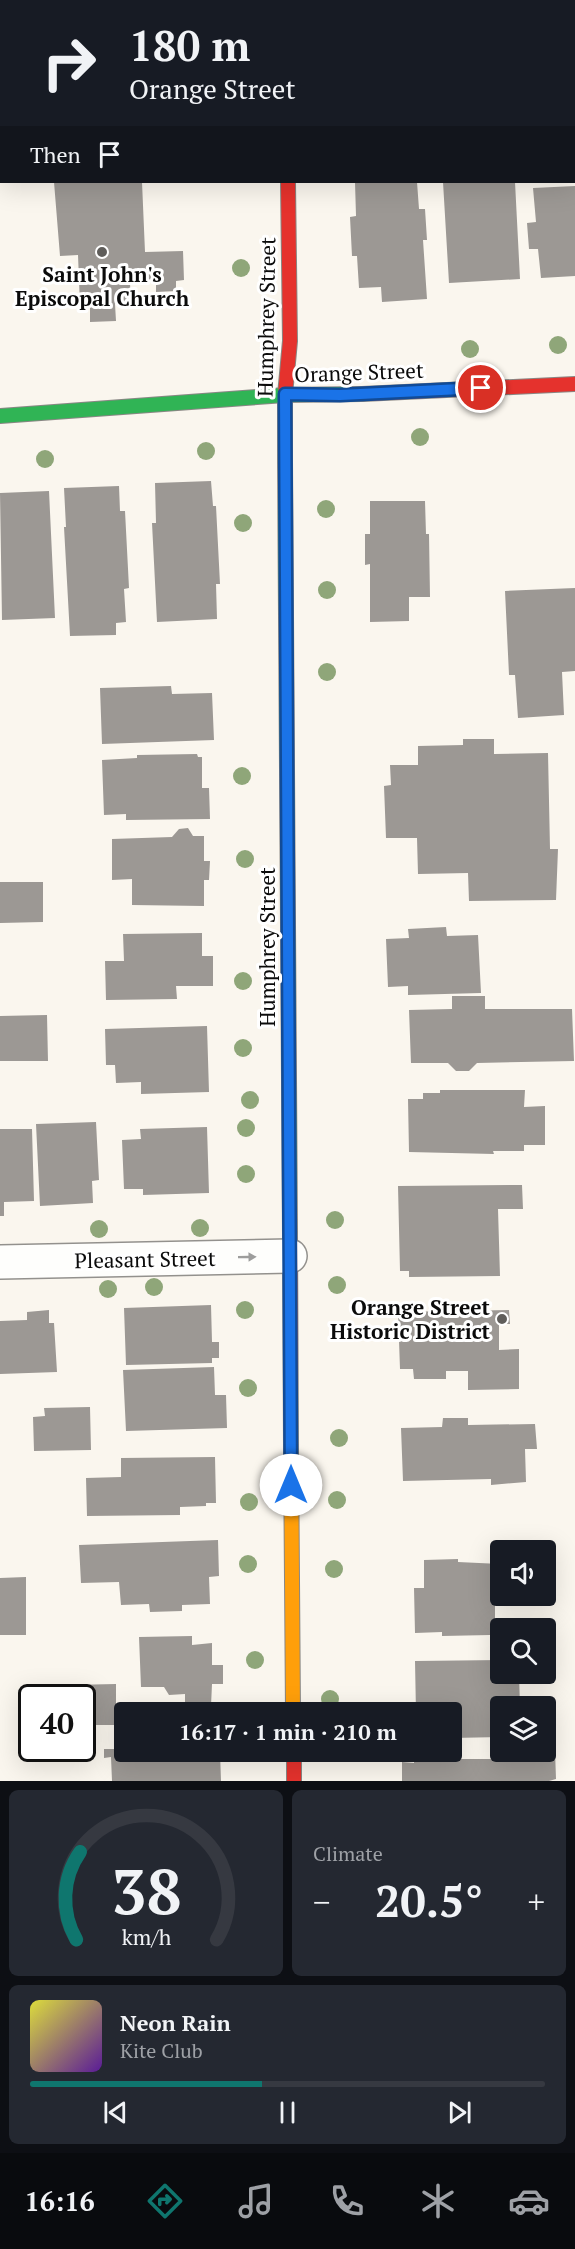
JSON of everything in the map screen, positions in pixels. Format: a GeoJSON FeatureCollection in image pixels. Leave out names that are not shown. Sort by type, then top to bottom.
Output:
{"type":"FeatureCollection","features":[{"type":"Feature","properties":{"kind":"street","name":"Humphrey Street"},"geometry":{"type":"LineString","coordinates":[[288,183],[290,341],[285,394],[293,1702]]}},
{"type":"Feature","properties":{"kind":"street","name":"Orange Street"},"geometry":{"type":"LineString","coordinates":[[0,416],[285,394],[340,395],[575,384]]}},
{"type":"Feature","properties":{"kind":"street","name":"Pleasant Street"},"geometry":{"type":"LineString","coordinates":[[0,1262],[290,1256]]}},
{"type":"Feature","properties":{"kind":"street"},"geometry":{"type":"LineString","coordinates":[[294,1762],[294,1781]]}},
{"type":"Feature","properties":{"kind":"building","name":"Saint John's Episcopal Church"},"geometry":{"type":"Polygon","coordinates":[[[54,183],[142,183],[145,252],[183,251],[184,280],[176,281],[176,291],[156,292],[156,282],[130,283],[131,303],[115,304],[116,321],[90,322],[90,305],[80,305],[78,255],[60,256],[54,183]]]}},
{"type":"Feature","properties":{"kind":"building"},"geometry":{"type":"Polygon","coordinates":[[[355,183],[417,183],[419,209],[425,209],[427,240],[423,240],[427,299],[382,302],[381,287],[359,288],[357,256],[352,256],[350,217],[356,216],[355,183]]]}},
{"type":"Feature","properties":{"kind":"building"},"geometry":{"type":"Polygon","coordinates":[[[443,183],[515,183],[520,279],[449,283],[443,183]]]}},
{"type":"Feature","properties":{"kind":"building"},"geometry":{"type":"Polygon","coordinates":[[[575,186],[575,276],[541,278],[538,249],[529,249],[527,223],[536,222],[533,188],[575,186]]]}},
{"type":"Feature","properties":{"kind":"building"},"geometry":{"type":"Polygon","coordinates":[[[211,481],[213,506],[216,506],[220,584],[216,584],[217,619],[157,622],[152,523],[156,523],[155,483],[211,481]]]}},
{"type":"Feature","properties":{"kind":"building"},"geometry":{"type":"Polygon","coordinates":[[[119,486],[120,511],[125,511],[129,588],[124,589],[126,622],[116,623],[116,635],[70,636],[64,488],[119,486]]]}},
{"type":"Feature","properties":{"kind":"building"},"geometry":{"type":"Polygon","coordinates":[[[49,491],[55,618],[2,620],[0,493],[49,491]]]}},
{"type":"Feature","properties":{"kind":"building"},"geometry":{"type":"Polygon","coordinates":[[[370,501],[425,501],[426,534],[429,534],[430,597],[409,597],[409,621],[370,622],[370,564],[365,565],[365,534],[370,534],[370,501]]]}},
{"type":"Feature","properties":{"kind":"building"},"geometry":{"type":"Polygon","coordinates":[[[575,588],[575,671],[562,672],[564,715],[518,718],[515,675],[509,675],[505,591],[575,588]]]}},
{"type":"Feature","properties":{"kind":"building"},"geometry":{"type":"Polygon","coordinates":[[[171,686],[172,694],[212,693],[214,740],[102,744],[100,688],[171,686]]]}},
{"type":"Feature","properties":{"kind":"building"},"geometry":{"type":"Polygon","coordinates":[[[463,739],[494,739],[494,754],[548,753],[550,849],[558,849],[556,900],[469,901],[468,873],[418,874],[417,838],[386,838],[384,786],[391,785],[390,765],[418,765],[418,746],[463,745],[463,739]]]}},
{"type":"Feature","properties":{"kind":"building"},"geometry":{"type":"Polygon","coordinates":[[[197,754],[198,757],[202,757],[202,788],[209,788],[210,819],[126,820],[126,814],[104,815],[102,760],[137,758],[137,755],[197,754]]]}},
{"type":"Feature","properties":{"kind":"building"},"geometry":{"type":"Polygon","coordinates":[[[188,828],[193,836],[204,836],[204,861],[210,861],[209,880],[204,880],[204,906],[132,905],[132,879],[112,880],[112,839],[172,837],[179,829],[188,828]]]}},
{"type":"Feature","properties":{"kind":"building"},"geometry":{"type":"Polygon","coordinates":[[[0,882],[43,882],[43,922],[0,923],[0,882]]]}},
{"type":"Feature","properties":{"kind":"building"},"geometry":{"type":"Polygon","coordinates":[[[446,927],[447,936],[478,935],[481,993],[408,995],[408,986],[388,987],[386,939],[409,938],[408,929],[446,927]]]}},
{"type":"Feature","properties":{"kind":"building"},"geometry":{"type":"Polygon","coordinates":[[[202,933],[202,956],[213,956],[213,986],[176,986],[177,999],[106,1000],[105,961],[124,961],[123,934],[202,933]]]}},
{"type":"Feature","properties":{"kind":"building"},"geometry":{"type":"Polygon","coordinates":[[[452,996],[485,996],[485,1009],[572,1009],[574,1061],[477,1063],[469,1071],[456,1071],[448,1063],[411,1063],[409,1010],[452,1009],[452,996]]]}},
{"type":"Feature","properties":{"kind":"building"},"geometry":{"type":"Polygon","coordinates":[[[47,1015],[48,1061],[0,1061],[0,1016],[47,1015]]]}},
{"type":"Feature","properties":{"kind":"building"},"geometry":{"type":"Polygon","coordinates":[[[207,1026],[209,1092],[141,1094],[141,1082],[116,1083],[115,1065],[106,1065],[105,1029],[207,1026]]]}},
{"type":"Feature","properties":{"kind":"building"},"geometry":{"type":"Polygon","coordinates":[[[440,1090],[525,1090],[524,1107],[545,1106],[545,1145],[524,1145],[524,1151],[493,1151],[494,1154],[409,1152],[408,1099],[423,1099],[423,1093],[440,1093],[440,1090]]]}},
{"type":"Feature","properties":{"kind":"building"},"geometry":{"type":"Polygon","coordinates":[[[96,1122],[99,1180],[92,1181],[93,1203],[40,1206],[36,1124],[96,1122]]]}},
{"type":"Feature","properties":{"kind":"building"},"geometry":{"type":"Polygon","coordinates":[[[207,1127],[209,1193],[143,1195],[143,1189],[124,1189],[122,1140],[141,1139],[140,1129],[207,1127]]]}},
{"type":"Feature","properties":{"kind":"building"},"geometry":{"type":"Polygon","coordinates":[[[0,1129],[32,1129],[34,1201],[4,1202],[4,1216],[0,1216],[0,1129]]]}},
{"type":"Feature","properties":{"kind":"building"},"geometry":{"type":"Polygon","coordinates":[[[522,1185],[523,1209],[498,1209],[500,1276],[409,1277],[409,1271],[400,1271],[398,1186],[522,1185]]]}},
{"type":"Feature","properties":{"kind":"building"},"geometry":{"type":"Polygon","coordinates":[[[211,1305],[212,1342],[219,1342],[219,1358],[212,1358],[212,1363],[126,1365],[124,1308],[211,1305]]]}},
{"type":"Feature","properties":{"kind":"building"},"geometry":{"type":"Polygon","coordinates":[[[49,1310],[49,1323],[54,1323],[57,1372],[0,1374],[0,1321],[27,1320],[27,1312],[49,1310]]]}},
{"type":"Feature","properties":{"kind":"building"},"geometry":{"type":"Polygon","coordinates":[[[509,1310],[510,1324],[499,1324],[499,1350],[519,1349],[519,1389],[468,1390],[468,1371],[446,1371],[446,1379],[414,1379],[413,1369],[400,1369],[398,1312],[509,1310]]]}},
{"type":"Feature","properties":{"kind":"building"},"geometry":{"type":"Polygon","coordinates":[[[214,1367],[215,1395],[226,1395],[227,1428],[126,1431],[123,1370],[214,1367]]]}},
{"type":"Feature","properties":{"kind":"building"},"geometry":{"type":"Polygon","coordinates":[[[90,1407],[91,1450],[34,1451],[33,1417],[45,1416],[44,1408],[90,1407]]]}},
{"type":"Feature","properties":{"kind":"building"},"geometry":{"type":"Polygon","coordinates":[[[443,1418],[468,1418],[468,1425],[535,1424],[537,1449],[525,1449],[526,1482],[491,1485],[491,1479],[403,1481],[401,1428],[442,1427],[443,1418]]]}},
{"type":"Feature","properties":{"kind":"building"},"geometry":{"type":"Polygon","coordinates":[[[215,1457],[216,1503],[206,1503],[206,1506],[180,1507],[180,1515],[87,1516],[86,1478],[121,1477],[121,1458],[215,1457]]]}},
{"type":"Feature","properties":{"kind":"building"},"geometry":{"type":"Polygon","coordinates":[[[218,1540],[219,1576],[209,1577],[210,1604],[182,1605],[182,1611],[150,1612],[149,1604],[121,1605],[119,1582],[81,1583],[79,1545],[218,1540]]]}},
{"type":"Feature","properties":{"kind":"building"},"geometry":{"type":"Polygon","coordinates":[[[458,1559],[458,1562],[490,1564],[490,1606],[495,1606],[495,1618],[490,1618],[490,1635],[442,1636],[442,1632],[415,1633],[414,1588],[424,1588],[424,1560],[458,1559]]]}},
{"type":"Feature","properties":{"kind":"building"},"geometry":{"type":"Polygon","coordinates":[[[26,1577],[26,1635],[0,1635],[0,1578],[26,1577]]]}},
{"type":"Feature","properties":{"kind":"building"},"geometry":{"type":"Polygon","coordinates":[[[192,1636],[192,1645],[212,1643],[212,1665],[223,1665],[223,1684],[212,1684],[211,1702],[185,1702],[185,1694],[169,1695],[164,1687],[141,1687],[139,1637],[192,1636]]]}},
{"type":"Feature","properties":{"kind":"building"},"geometry":{"type":"Polygon","coordinates":[[[490,1660],[490,1684],[519,1684],[520,1696],[490,1696],[490,1737],[462,1738],[462,1702],[416,1702],[415,1661],[490,1660]]]}},
{"type":"Feature","properties":{"kind":"building"},"geometry":{"type":"Polygon","coordinates":[[[96,1684],[116,1684],[114,1725],[96,1725],[96,1684]]]}},
{"type":"Feature","properties":{"kind":"building"},"geometry":{"type":"Polygon","coordinates":[[[104,1749],[114,1749],[114,1762],[220,1762],[221,1781],[112,1781],[111,1757],[104,1758],[104,1749]]]}},
{"type":"Feature","properties":{"kind":"building"},"geometry":{"type":"Polygon","coordinates":[[[462,1759],[490,1759],[490,1762],[555,1762],[556,1779],[549,1781],[402,1781],[402,1762],[462,1762],[462,1759]]]}},
{"type":"Feature","properties":{"kind":"traffic: fast"},"geometry":{"type":"LineString","coordinates":[[0,416],[285,395],[362,394]]}},
{"type":"Feature","properties":{"kind":"traffic: fast"},"geometry":{"type":"LineString","coordinates":[[285,461],[290,1234]]}},
{"type":"Feature","properties":{"kind":"traffic: slow"},"geometry":{"type":"LineString","coordinates":[[291,1447],[293,1702]]}},
{"type":"Feature","properties":{"kind":"traffic: jam"},"geometry":{"type":"LineString","coordinates":[[285,461],[285,395],[290,341],[288,183]]}},
{"type":"Feature","properties":{"kind":"traffic: jam"},"geometry":{"type":"LineString","coordinates":[[362,394],[575,384]]}},
{"type":"Feature","properties":{"kind":"traffic: jam"},"geometry":{"type":"LineString","coordinates":[[290,1234],[291,1447]]}},
{"type":"Feature","properties":{"kind":"traffic: jam"},"geometry":{"type":"LineString","coordinates":[[294,1762],[294,1781]]}},
{"type":"Feature","properties":{"kind":"place","name":"Saint John's Episcopal Church"},"geometry":{"type":"Point","coordinates":[102,252]}},
{"type":"Feature","properties":{"kind":"place","name":"Orange Street Historic District"},"geometry":{"type":"Point","coordinates":[502,1319]}},
{"type":"Feature","properties":{"kind":"route"},"geometry":{"type":"LineString","coordinates":[[291,1485],[285,394],[340,395],[481,388]]}}]}
